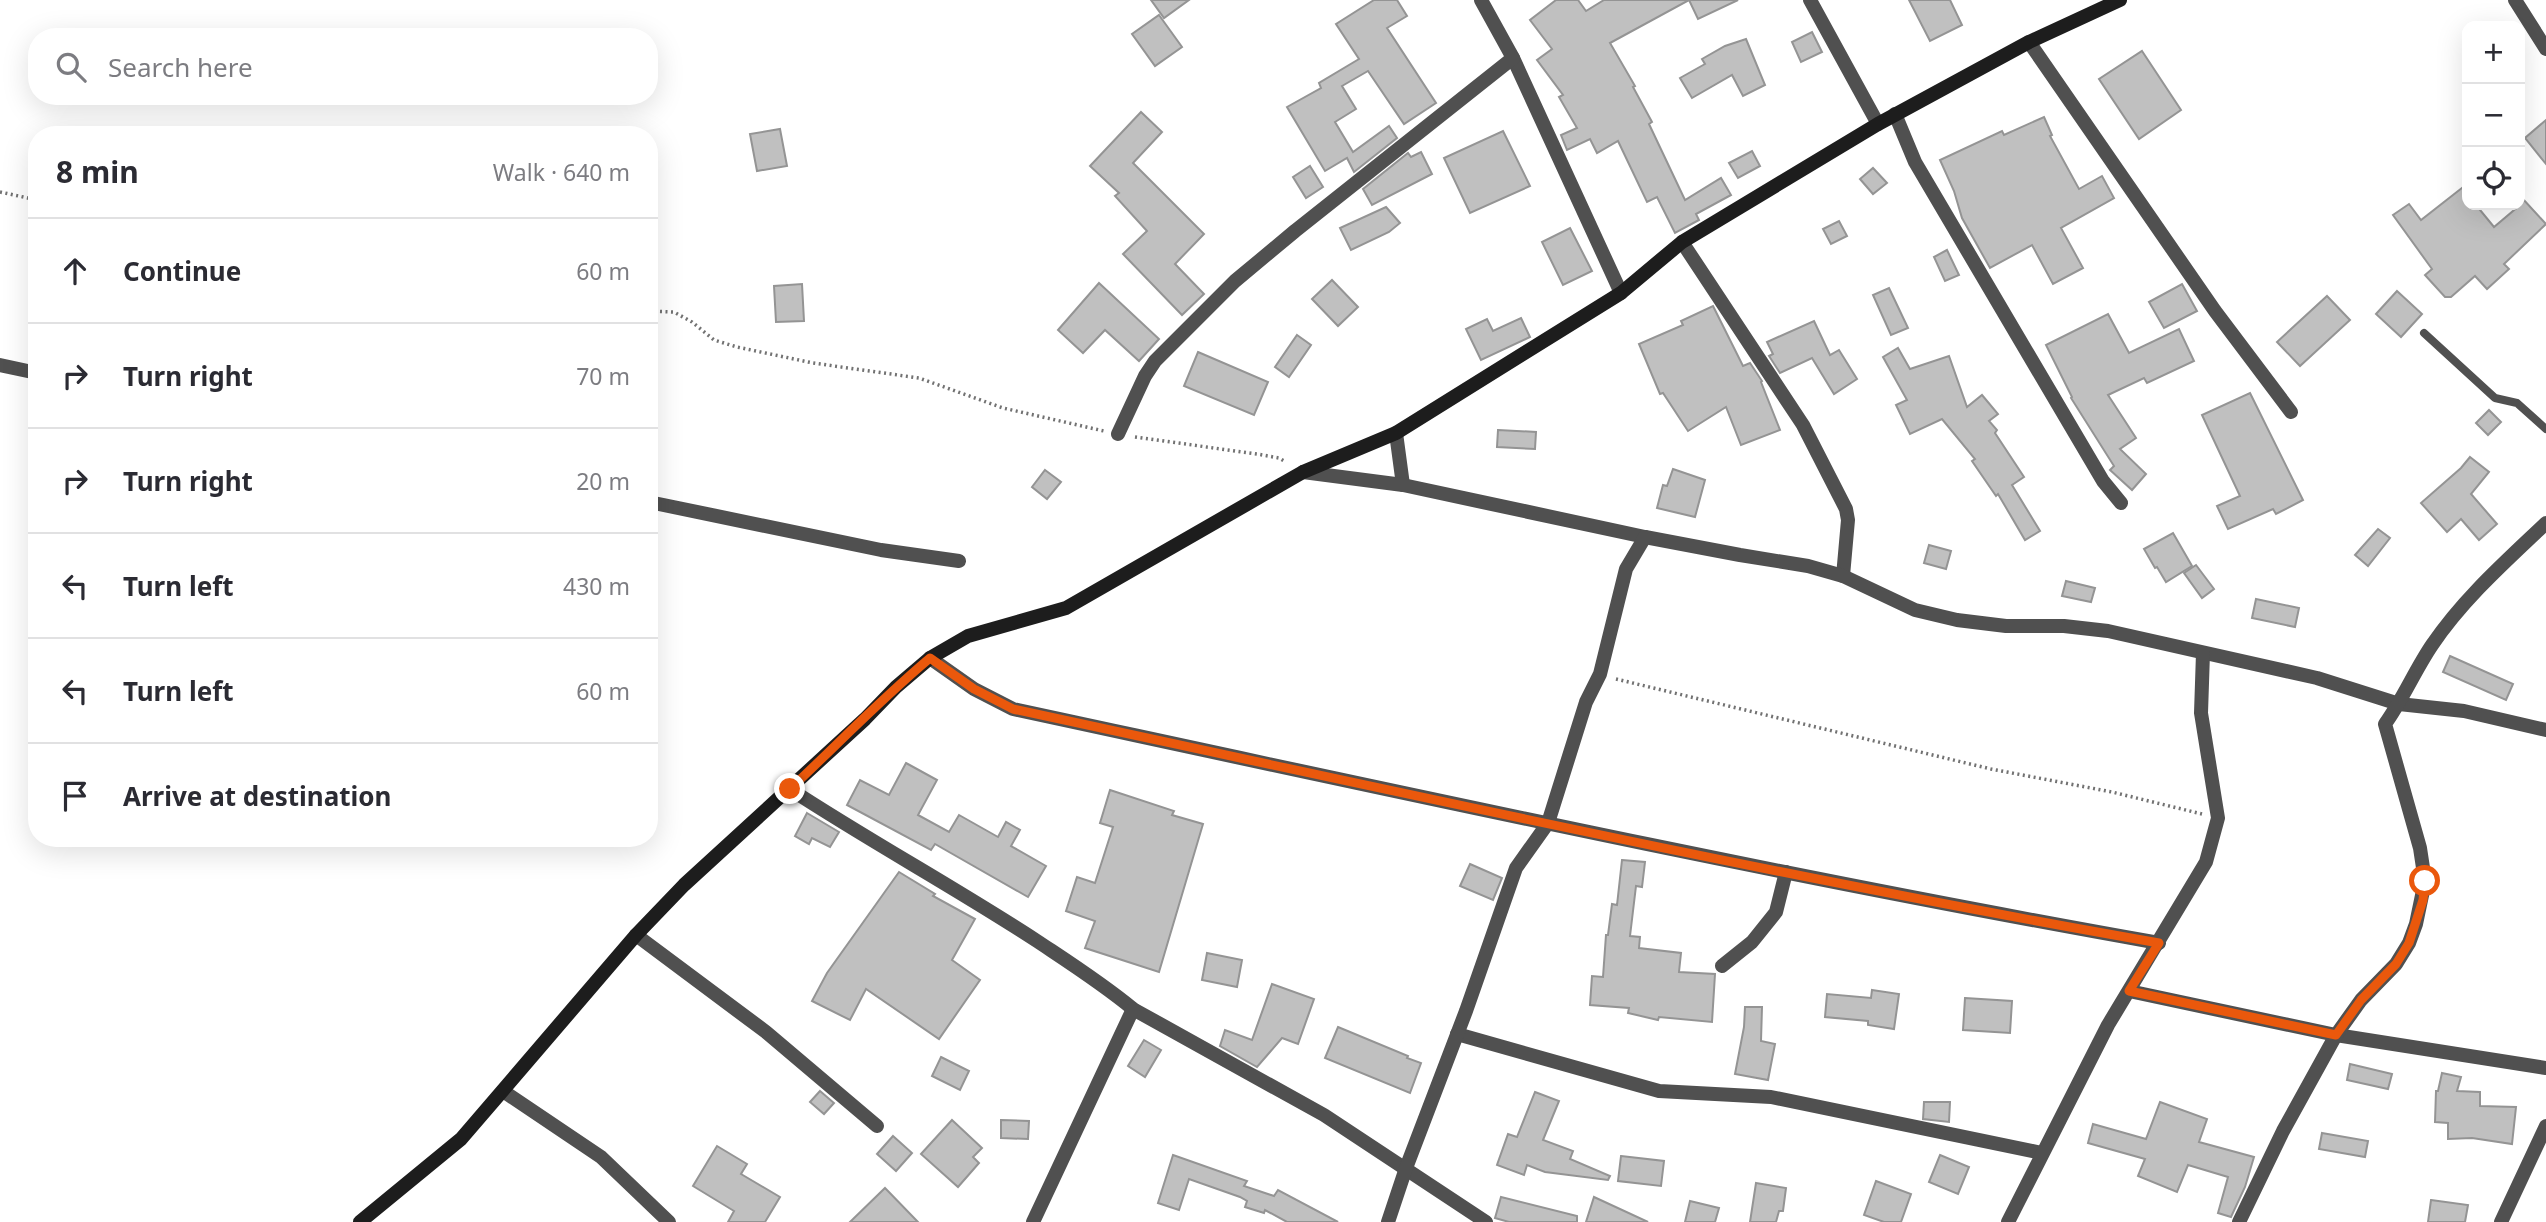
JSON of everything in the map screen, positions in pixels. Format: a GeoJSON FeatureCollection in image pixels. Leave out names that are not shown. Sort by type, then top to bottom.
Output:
{"type":"FeatureCollection","features":[{"type":"Feature","properties":{"kind":"street"},"geometry":{"type":"LineString","coordinates":[[1481,0],[1513,58],[1621,293]]}},
{"type":"Feature","properties":{"kind":"street"},"geometry":{"type":"LineString","coordinates":[[1810,0],[1878,124]]}},
{"type":"Feature","properties":{"kind":"street"},"geometry":{"type":"LineString","coordinates":[[360,1222],[461,1139],[636,935],[684,885],[930,658],[968,636],[1066,608],[1303,472],[1396,433],[1621,293],[1682,242],[1878,124],[2029,42],[2120,0]]}},
{"type":"Feature","properties":{"kind":"street"},"geometry":{"type":"LineString","coordinates":[[2515,0],[2546,49]]}},
{"type":"Feature","properties":{"kind":"street"},"geometry":{"type":"LineString","coordinates":[[2029,42],[2215,311],[2291,412]]}},
{"type":"Feature","properties":{"kind":"street"},"geometry":{"type":"LineString","coordinates":[[1118,434],[1145,376],[1155,361],[1235,281],[1513,58]]}},
{"type":"Feature","properties":{"kind":"street"},"geometry":{"type":"LineString","coordinates":[[1895,114],[1915,162],[2102,481],[2120,503]]}},
{"type":"Feature","properties":{"kind":"street"},"geometry":{"type":"LineString","coordinates":[[1682,242],[1803,425],[1846,509],[1848,520],[1843,576]]}},
{"type":"Feature","properties":{"kind":"street"},"geometry":{"type":"LineString","coordinates":[[0,365],[28,371]]}},
{"type":"Feature","properties":{"kind":"street"},"geometry":{"type":"LineString","coordinates":[[1396,433],[1403,485]]}},
{"type":"Feature","properties":{"kind":"street"},"geometry":{"type":"LineString","coordinates":[[1303,472],[1403,485],[1645,537],[1808,566],[1843,576],[1915,610],[1956,620],[2006,626],[2064,626],[2108,631],[2316,678],[2399,704],[2464,711],[2546,730]]}},
{"type":"Feature","properties":{"kind":"street"},"geometry":{"type":"LineString","coordinates":[[658,504],[881,550],[958,561]]}},
{"type":"Feature","properties":{"kind":"street"},"geometry":{"type":"LineString","coordinates":[[2239,1222],[2283,1132],[2336,1035],[2361,1000],[2396,964],[2409,943],[2423,900],[2425,881],[2420,848],[2385,724],[2432,645],[2473,594],[2546,523]]}},
{"type":"Feature","properties":{"kind":"street"},"geometry":{"type":"LineString","coordinates":[[1388,1222],[1516,868],[1548,824],[1586,702],[1600,674],[1626,569],[1645,537]]}},
{"type":"Feature","properties":{"kind":"street"},"geometry":{"type":"LineString","coordinates":[[2008,1222],[2108,1025],[2206,862],[2218,818],[2201,713],[2203,653]]}},
{"type":"Feature","properties":{"kind":"street"},"geometry":{"type":"LineString","coordinates":[[930,658],[974,689],[1013,709],[1701,856],[2003,916],[2159,943]]}},
{"type":"Feature","properties":{"kind":"street"},"geometry":{"type":"LineString","coordinates":[[790,789],[972,899],[1106,986],[1133,1009],[1324,1115],[1486,1222]]}},
{"type":"Feature","properties":{"kind":"street"},"geometry":{"type":"LineString","coordinates":[[1722,966],[1752,942],[1776,912],[1786,872]]}},
{"type":"Feature","properties":{"kind":"street"},"geometry":{"type":"LineString","coordinates":[[636,935],[766,1032],[877,1126]]}},
{"type":"Feature","properties":{"kind":"street"},"geometry":{"type":"LineString","coordinates":[[2129,991],[2336,1035],[2546,1069]]}},
{"type":"Feature","properties":{"kind":"street"},"geometry":{"type":"LineString","coordinates":[[1032,1222],[1133,1009]]}},
{"type":"Feature","properties":{"kind":"street"},"geometry":{"type":"LineString","coordinates":[[1457,1034],[1659,1091],[1771,1097],[2042,1153]]}},
{"type":"Feature","properties":{"kind":"street"},"geometry":{"type":"LineString","coordinates":[[503,1091],[601,1157],[670,1222]]}},
{"type":"Feature","properties":{"kind":"street"},"geometry":{"type":"LineString","coordinates":[[2501,1222],[2546,1126]]}},
{"type":"Feature","properties":{"kind":"lane"},"geometry":{"type":"LineString","coordinates":[[2424,333],[2495,398],[2517,403],[2546,429]]}},
{"type":"Feature","properties":{"kind":"path"},"geometry":{"type":"LineString","coordinates":[[0,192],[28,198]]}},
{"type":"Feature","properties":{"kind":"path"},"geometry":{"type":"LineString","coordinates":[[658,311],[674,312],[715,340],[737,347],[813,363],[919,378],[1003,408],[1118,434],[1279,458],[1303,472]]}},
{"type":"Feature","properties":{"kind":"path"},"geometry":{"type":"LineString","coordinates":[[1600,674],[1991,769],[2112,792],[2218,818]]}},
{"type":"Feature","properties":{"kind":"building"},"geometry":{"type":"Polygon","coordinates":[[[1151,0],[1189,0],[1164,18],[1151,0]]]}},
{"type":"Feature","properties":{"kind":"building"},"geometry":{"type":"Polygon","coordinates":[[[1374,0],[1397,0],[1407,16],[1387,28],[1436,103],[1404,124],[1368,71],[1342,86],[1356,109],[1335,122],[1353,152],[1389,126],[1397,138],[1354,172],[1347,158],[1325,171],[1287,107],[1321,88],[1319,83],[1359,59],[1336,24],[1374,0]]]}},
{"type":"Feature","properties":{"kind":"building"},"geometry":{"type":"Polygon","coordinates":[[[1556,0],[1578,0],[1586,11],[1604,0],[1689,0],[1610,43],[1635,86],[1633,87],[1652,122],[1649,124],[1685,200],[1721,178],[1731,195],[1696,214],[1699,220],[1675,233],[1657,197],[1647,202],[1618,141],[1597,153],[1590,139],[1567,150],[1561,135],[1577,128],[1559,97],[1563,95],[1537,60],[1552,49],[1530,20],[1556,0]]]}},
{"type":"Feature","properties":{"kind":"building"},"geometry":{"type":"Polygon","coordinates":[[[1689,0],[1738,0],[1698,19],[1689,0]]]}},
{"type":"Feature","properties":{"kind":"building"},"geometry":{"type":"Polygon","coordinates":[[[1909,0],[1950,0],[1962,25],[1930,41],[1909,0]]]}},
{"type":"Feature","properties":{"kind":"building"},"geometry":{"type":"Polygon","coordinates":[[[1159,15],[1182,47],[1155,66],[1132,34],[1159,15]]]}},
{"type":"Feature","properties":{"kind":"building"},"geometry":{"type":"Polygon","coordinates":[[[1812,32],[1822,52],[1801,62],[1792,42],[1812,32]]]}},
{"type":"Feature","properties":{"kind":"building"},"geometry":{"type":"Polygon","coordinates":[[[1746,39],[1765,85],[1743,96],[1732,75],[1692,98],[1680,78],[1705,64],[1702,59],[1725,46],[1746,39]]]}},
{"type":"Feature","properties":{"kind":"building"},"geometry":{"type":"Polygon","coordinates":[[[2142,51],[2181,110],[2139,139],[2099,79],[2142,51]]]}},
{"type":"Feature","properties":{"kind":"building"},"geometry":{"type":"Polygon","coordinates":[[[1141,112],[1162,132],[1133,163],[1204,234],[1175,264],[1204,294],[1182,315],[1123,254],[1147,231],[1115,196],[1119,193],[1090,166],[1141,112]]]}},
{"type":"Feature","properties":{"kind":"building"},"geometry":{"type":"Polygon","coordinates":[[[2044,117],[2052,135],[2050,136],[2079,189],[2102,176],[2114,198],[2061,228],[2083,268],[2053,284],[2032,245],[1990,268],[1962,218],[1940,160],[2002,131],[2004,135],[2044,117]]]}},
{"type":"Feature","properties":{"kind":"building"},"geometry":{"type":"Polygon","coordinates":[[[2546,120],[2546,164],[2525,138],[2546,120]]]}},
{"type":"Feature","properties":{"kind":"building"},"geometry":{"type":"Polygon","coordinates":[[[780,129],[787,166],[757,171],[750,134],[780,129]]]}},
{"type":"Feature","properties":{"kind":"building"},"geometry":{"type":"Polygon","coordinates":[[[1503,131],[1530,186],[1470,213],[1444,158],[1503,131]]]}},
{"type":"Feature","properties":{"kind":"building"},"geometry":{"type":"Polygon","coordinates":[[[1752,151],[1760,166],[1738,178],[1729,163],[1752,151]]]}},
{"type":"Feature","properties":{"kind":"building"},"geometry":{"type":"Polygon","coordinates":[[[1421,152],[1432,174],[1372,205],[1363,189],[1408,153],[1411,157],[1421,152]]]}},
{"type":"Feature","properties":{"kind":"building"},"geometry":{"type":"Polygon","coordinates":[[[1310,166],[1323,187],[1306,198],[1293,177],[1310,166]]]}},
{"type":"Feature","properties":{"kind":"building"},"geometry":{"type":"Polygon","coordinates":[[[1873,168],[1887,183],[1873,194],[1860,179],[1873,168]]]}},
{"type":"Feature","properties":{"kind":"building"},"geometry":{"type":"Polygon","coordinates":[[[2462,188],[2462,210],[2480,210],[2494,227],[2514,210],[2525,210],[2525,201],[2546,224],[2504,264],[2509,269],[2487,289],[2475,276],[2451,297],[2445,297],[2425,275],[2432,269],[2393,215],[2409,204],[2421,220],[2462,188]]]}},
{"type":"Feature","properties":{"kind":"building"},"geometry":{"type":"Polygon","coordinates":[[[1386,207],[1400,223],[1389,232],[1351,250],[1340,228],[1386,207]]]}},
{"type":"Feature","properties":{"kind":"building"},"geometry":{"type":"Polygon","coordinates":[[[1839,221],[1847,236],[1831,244],[1823,229],[1839,221]]]}},
{"type":"Feature","properties":{"kind":"building"},"geometry":{"type":"Polygon","coordinates":[[[1570,228],[1592,271],[1563,285],[1542,242],[1570,228]]]}},
{"type":"Feature","properties":{"kind":"building"},"geometry":{"type":"Polygon","coordinates":[[[1947,250],[1959,275],[1945,281],[1934,257],[1947,250]]]}},
{"type":"Feature","properties":{"kind":"building"},"geometry":{"type":"Polygon","coordinates":[[[1332,280],[1358,307],[1338,326],[1312,299],[1332,280]]]}},
{"type":"Feature","properties":{"kind":"building"},"geometry":{"type":"Polygon","coordinates":[[[1099,283],[1159,339],[1139,361],[1105,330],[1083,353],[1058,330],[1099,283]]]}},
{"type":"Feature","properties":{"kind":"building"},"geometry":{"type":"Polygon","coordinates":[[[802,284],[804,321],[776,322],[774,286],[802,284]]]}},
{"type":"Feature","properties":{"kind":"building"},"geometry":{"type":"Polygon","coordinates":[[[2182,284],[2197,311],[2164,328],[2149,302],[2182,284]]]}},
{"type":"Feature","properties":{"kind":"building"},"geometry":{"type":"Polygon","coordinates":[[[1889,288],[1908,328],[1891,335],[1873,295],[1889,288]]]}},
{"type":"Feature","properties":{"kind":"building"},"geometry":{"type":"Polygon","coordinates":[[[2397,291],[2422,314],[2401,337],[2376,314],[2397,291]]]}},
{"type":"Feature","properties":{"kind":"building"},"geometry":{"type":"Polygon","coordinates":[[[2327,296],[2350,320],[2300,366],[2277,342],[2327,296]]]}},
{"type":"Feature","properties":{"kind":"building"},"geometry":{"type":"Polygon","coordinates":[[[1713,306],[1743,366],[1750,363],[1762,381],[1780,430],[1741,445],[1726,407],[1688,431],[1663,393],[1660,394],[1639,344],[1683,325],[1681,321],[1713,306]]]}},
{"type":"Feature","properties":{"kind":"building"},"geometry":{"type":"Polygon","coordinates":[[[2108,314],[2129,353],[2179,329],[2194,361],[2147,383],[2144,378],[2108,395],[2136,438],[2120,449],[2146,474],[2132,490],[2110,470],[2114,466],[2071,398],[2046,345],[2108,314]]]}},
{"type":"Feature","properties":{"kind":"building"},"geometry":{"type":"Polygon","coordinates":[[[1521,318],[1530,337],[1481,360],[1466,329],[1487,319],[1493,331],[1521,318]]]}},
{"type":"Feature","properties":{"kind":"building"},"geometry":{"type":"Polygon","coordinates":[[[1814,321],[1830,355],[1839,350],[1857,379],[1834,394],[1812,358],[1780,373],[1769,356],[1773,354],[1767,342],[1814,321]]]}},
{"type":"Feature","properties":{"kind":"building"},"geometry":{"type":"Polygon","coordinates":[[[1297,335],[1311,345],[1289,377],[1275,367],[1297,335]]]}},
{"type":"Feature","properties":{"kind":"building"},"geometry":{"type":"Polygon","coordinates":[[[1898,348],[1910,369],[1949,356],[1967,407],[1982,395],[1998,414],[1989,421],[2024,477],[2012,485],[2040,531],[2025,540],[1998,494],[1996,496],[1972,461],[1975,459],[1942,419],[1910,434],[1896,405],[1907,400],[1883,357],[1898,348]]]}},
{"type":"Feature","properties":{"kind":"building"},"geometry":{"type":"Polygon","coordinates":[[[1198,352],[1268,382],[1254,415],[1184,386],[1198,352]]]}},
{"type":"Feature","properties":{"kind":"building"},"geometry":{"type":"Polygon","coordinates":[[[2250,393],[2303,500],[2276,514],[2273,509],[2228,529],[2217,506],[2240,496],[2202,415],[2250,393]]]}},
{"type":"Feature","properties":{"kind":"building"},"geometry":{"type":"Polygon","coordinates":[[[2489,410],[2501,422],[2488,435],[2476,423],[2489,410]]]}},
{"type":"Feature","properties":{"kind":"building"},"geometry":{"type":"Polygon","coordinates":[[[1498,430],[1536,432],[1535,449],[1497,447],[1498,430]]]}},
{"type":"Feature","properties":{"kind":"building"},"geometry":{"type":"Polygon","coordinates":[[[2470,457],[2489,472],[2471,494],[2497,524],[2479,540],[2461,519],[2447,532],[2421,503],[2470,457]]]}},
{"type":"Feature","properties":{"kind":"building"},"geometry":{"type":"Polygon","coordinates":[[[1673,469],[1705,480],[1695,517],[1657,508],[1663,485],[1667,486],[1673,469]]]}},
{"type":"Feature","properties":{"kind":"building"},"geometry":{"type":"Polygon","coordinates":[[[1045,470],[1061,482],[1047,499],[1032,487],[1045,470]]]}},
{"type":"Feature","properties":{"kind":"building"},"geometry":{"type":"Polygon","coordinates":[[[2378,529],[2390,538],[2368,566],[2355,555],[2378,529]]]}},
{"type":"Feature","properties":{"kind":"building"},"geometry":{"type":"Polygon","coordinates":[[[2173,533],[2192,566],[2166,582],[2144,549],[2173,533]]]}},
{"type":"Feature","properties":{"kind":"building"},"geometry":{"type":"Polygon","coordinates":[[[1929,545],[1951,551],[1946,569],[1924,563],[1929,545]]]}},
{"type":"Feature","properties":{"kind":"building"},"geometry":{"type":"Polygon","coordinates":[[[2196,565],[2214,589],[2202,598],[2184,573],[2196,565]]]}},
{"type":"Feature","properties":{"kind":"building"},"geometry":{"type":"Polygon","coordinates":[[[2066,581],[2095,588],[2091,602],[2062,596],[2066,581]]]}},
{"type":"Feature","properties":{"kind":"building"},"geometry":{"type":"Polygon","coordinates":[[[2256,599],[2299,608],[2295,627],[2252,618],[2256,599]]]}},
{"type":"Feature","properties":{"kind":"building"},"geometry":{"type":"Polygon","coordinates":[[[2450,656],[2513,684],[2506,700],[2443,672],[2450,656]]]}},
{"type":"Feature","properties":{"kind":"building"},"geometry":{"type":"Polygon","coordinates":[[[906,763],[937,780],[918,815],[949,832],[959,815],[998,837],[1006,822],[1020,830],[1011,846],[1046,866],[1028,897],[935,844],[931,850],[847,805],[860,780],[889,795],[906,763]]]}},
{"type":"Feature","properties":{"kind":"building"},"geometry":{"type":"Polygon","coordinates":[[[1110,790],[1174,811],[1172,815],[1203,824],[1159,972],[1085,948],[1095,921],[1066,911],[1077,877],[1095,883],[1113,827],[1100,823],[1110,790]]]}},
{"type":"Feature","properties":{"kind":"building"},"geometry":{"type":"Polygon","coordinates":[[[807,813],[839,832],[830,847],[812,838],[809,844],[795,836],[807,813]]]}},
{"type":"Feature","properties":{"kind":"building"},"geometry":{"type":"Polygon","coordinates":[[[1622,860],[1645,862],[1642,887],[1636,886],[1630,936],[1640,937],[1639,948],[1681,953],[1679,972],[1715,974],[1712,1022],[1659,1017],[1658,1020],[1628,1013],[1629,1008],[1590,1005],[1592,976],[1603,977],[1606,935],[1612,904],[1617,905],[1622,860]]]}},
{"type":"Feature","properties":{"kind":"building"},"geometry":{"type":"Polygon","coordinates":[[[1470,864],[1502,878],[1493,900],[1460,886],[1470,864]]]}},
{"type":"Feature","properties":{"kind":"building"},"geometry":{"type":"Polygon","coordinates":[[[899,872],[935,894],[933,896],[975,919],[952,960],[980,980],[939,1039],[866,989],[850,1020],[812,1001],[827,973],[899,872]]]}},
{"type":"Feature","properties":{"kind":"building"},"geometry":{"type":"Polygon","coordinates":[[[1207,953],[1242,960],[1237,987],[1202,980],[1207,953]]]}},
{"type":"Feature","properties":{"kind":"building"},"geometry":{"type":"Polygon","coordinates":[[[1272,984],[1314,999],[1298,1044],[1282,1038],[1257,1067],[1220,1046],[1225,1030],[1252,1040],[1272,984]]]}},
{"type":"Feature","properties":{"kind":"building"},"geometry":{"type":"Polygon","coordinates":[[[1872,990],[1899,994],[1894,1029],[1868,1025],[1868,1021],[1825,1017],[1827,994],[1871,998],[1872,990]]]}},
{"type":"Feature","properties":{"kind":"building"},"geometry":{"type":"Polygon","coordinates":[[[1965,998],[2012,1001],[2010,1033],[1963,1030],[1965,998]]]}},
{"type":"Feature","properties":{"kind":"building"},"geometry":{"type":"Polygon","coordinates":[[[1745,1007],[1762,1007],[1761,1041],[1775,1044],[1768,1080],[1735,1074],[1745,1007]]]}},
{"type":"Feature","properties":{"kind":"building"},"geometry":{"type":"Polygon","coordinates":[[[1338,1027],[1421,1063],[1410,1093],[1325,1058],[1338,1027]]]}},
{"type":"Feature","properties":{"kind":"building"},"geometry":{"type":"Polygon","coordinates":[[[1144,1040],[1161,1050],[1145,1077],[1128,1066],[1144,1040]]]}},
{"type":"Feature","properties":{"kind":"building"},"geometry":{"type":"Polygon","coordinates":[[[941,1057],[969,1071],[960,1090],[932,1076],[941,1057]]]}},
{"type":"Feature","properties":{"kind":"building"},"geometry":{"type":"Polygon","coordinates":[[[2350,1064],[2392,1074],[2388,1089],[2347,1080],[2350,1064]]]}},
{"type":"Feature","properties":{"kind":"building"},"geometry":{"type":"Polygon","coordinates":[[[2442,1073],[2461,1077],[2457,1091],[2480,1092],[2480,1106],[2516,1107],[2512,1144],[2472,1138],[2448,1139],[2448,1123],[2435,1122],[2436,1091],[2442,1073]]]}},
{"type":"Feature","properties":{"kind":"building"},"geometry":{"type":"Polygon","coordinates":[[[820,1091],[834,1103],[824,1114],[810,1102],[820,1091]]]}},
{"type":"Feature","properties":{"kind":"building"},"geometry":{"type":"Polygon","coordinates":[[[1535,1092],[1559,1101],[1543,1140],[1573,1151],[1570,1159],[1610,1176],[1608,1180],[1545,1172],[1527,1165],[1524,1175],[1497,1165],[1508,1134],[1517,1137],[1535,1092]]]}},
{"type":"Feature","properties":{"kind":"building"},"geometry":{"type":"Polygon","coordinates":[[[1924,1102],[1950,1102],[1949,1122],[1923,1119],[1924,1102]]]}},
{"type":"Feature","properties":{"kind":"building"},"geometry":{"type":"Polygon","coordinates":[[[2160,1102],[2207,1119],[2199,1142],[2254,1157],[2245,1187],[2231,1217],[2218,1213],[2228,1177],[2188,1165],[2177,1192],[2138,1176],[2145,1159],[2088,1143],[2093,1124],[2146,1139],[2160,1102]]]}},
{"type":"Feature","properties":{"kind":"building"},"geometry":{"type":"Polygon","coordinates":[[[952,1120],[982,1148],[973,1157],[979,1163],[958,1187],[921,1154],[952,1120]]]}},
{"type":"Feature","properties":{"kind":"building"},"geometry":{"type":"Polygon","coordinates":[[[1001,1120],[1029,1121],[1028,1139],[1001,1138],[1001,1120]]]}},
{"type":"Feature","properties":{"kind":"building"},"geometry":{"type":"Polygon","coordinates":[[[2322,1133],[2368,1141],[2365,1157],[2319,1149],[2322,1133]]]}},
{"type":"Feature","properties":{"kind":"building"},"geometry":{"type":"Polygon","coordinates":[[[893,1136],[912,1153],[896,1171],[877,1154],[893,1136]]]}},
{"type":"Feature","properties":{"kind":"building"},"geometry":{"type":"Polygon","coordinates":[[[717,1146],[747,1164],[741,1174],[780,1197],[765,1222],[728,1222],[734,1211],[693,1186],[717,1146]]]}},
{"type":"Feature","properties":{"kind":"building"},"geometry":{"type":"Polygon","coordinates":[[[1173,1155],[1247,1181],[1244,1186],[1274,1196],[1278,1190],[1338,1222],[1287,1222],[1265,1210],[1264,1213],[1245,1207],[1247,1201],[1240,1197],[1189,1179],[1179,1210],[1158,1203],[1173,1155]]]}},
{"type":"Feature","properties":{"kind":"building"},"geometry":{"type":"Polygon","coordinates":[[[1940,1155],[1969,1167],[1958,1194],[1929,1182],[1940,1155]]]}},
{"type":"Feature","properties":{"kind":"building"},"geometry":{"type":"Polygon","coordinates":[[[1621,1156],[1664,1161],[1661,1186],[1618,1181],[1621,1156]]]}},
{"type":"Feature","properties":{"kind":"building"},"geometry":{"type":"Polygon","coordinates":[[[1876,1181],[1911,1194],[1901,1222],[1884,1222],[1864,1215],[1876,1181]]]}},
{"type":"Feature","properties":{"kind":"building"},"geometry":{"type":"Polygon","coordinates":[[[1756,1183],[1786,1188],[1783,1211],[1779,1211],[1776,1222],[1750,1222],[1756,1183]]]}},
{"type":"Feature","properties":{"kind":"building"},"geometry":{"type":"Polygon","coordinates":[[[885,1188],[918,1222],[850,1222],[885,1188]]]}},
{"type":"Feature","properties":{"kind":"building"},"geometry":{"type":"Polygon","coordinates":[[[1501,1197],[1577,1216],[1577,1222],[1509,1222],[1495,1218],[1501,1197]]]}},
{"type":"Feature","properties":{"kind":"building"},"geometry":{"type":"Polygon","coordinates":[[[1594,1197],[1648,1222],[1586,1222],[1594,1197]]]}},
{"type":"Feature","properties":{"kind":"building"},"geometry":{"type":"Polygon","coordinates":[[[2431,1200],[2468,1205],[2465,1222],[2428,1222],[2431,1200]]]}},
{"type":"Feature","properties":{"kind":"building"},"geometry":{"type":"Polygon","coordinates":[[[1690,1201],[1719,1208],[1715,1222],[1685,1222],[1690,1201]]]}},
{"type":"Feature","properties":{"kind":"route"},"geometry":{"type":"LineString","coordinates":[[790,789],[930,658],[974,689],[1013,709],[1701,856],[2003,916],[2159,943],[2129,991],[2336,1035],[2361,1000],[2396,964],[2409,943],[2423,900],[2425,881]]}}]}
